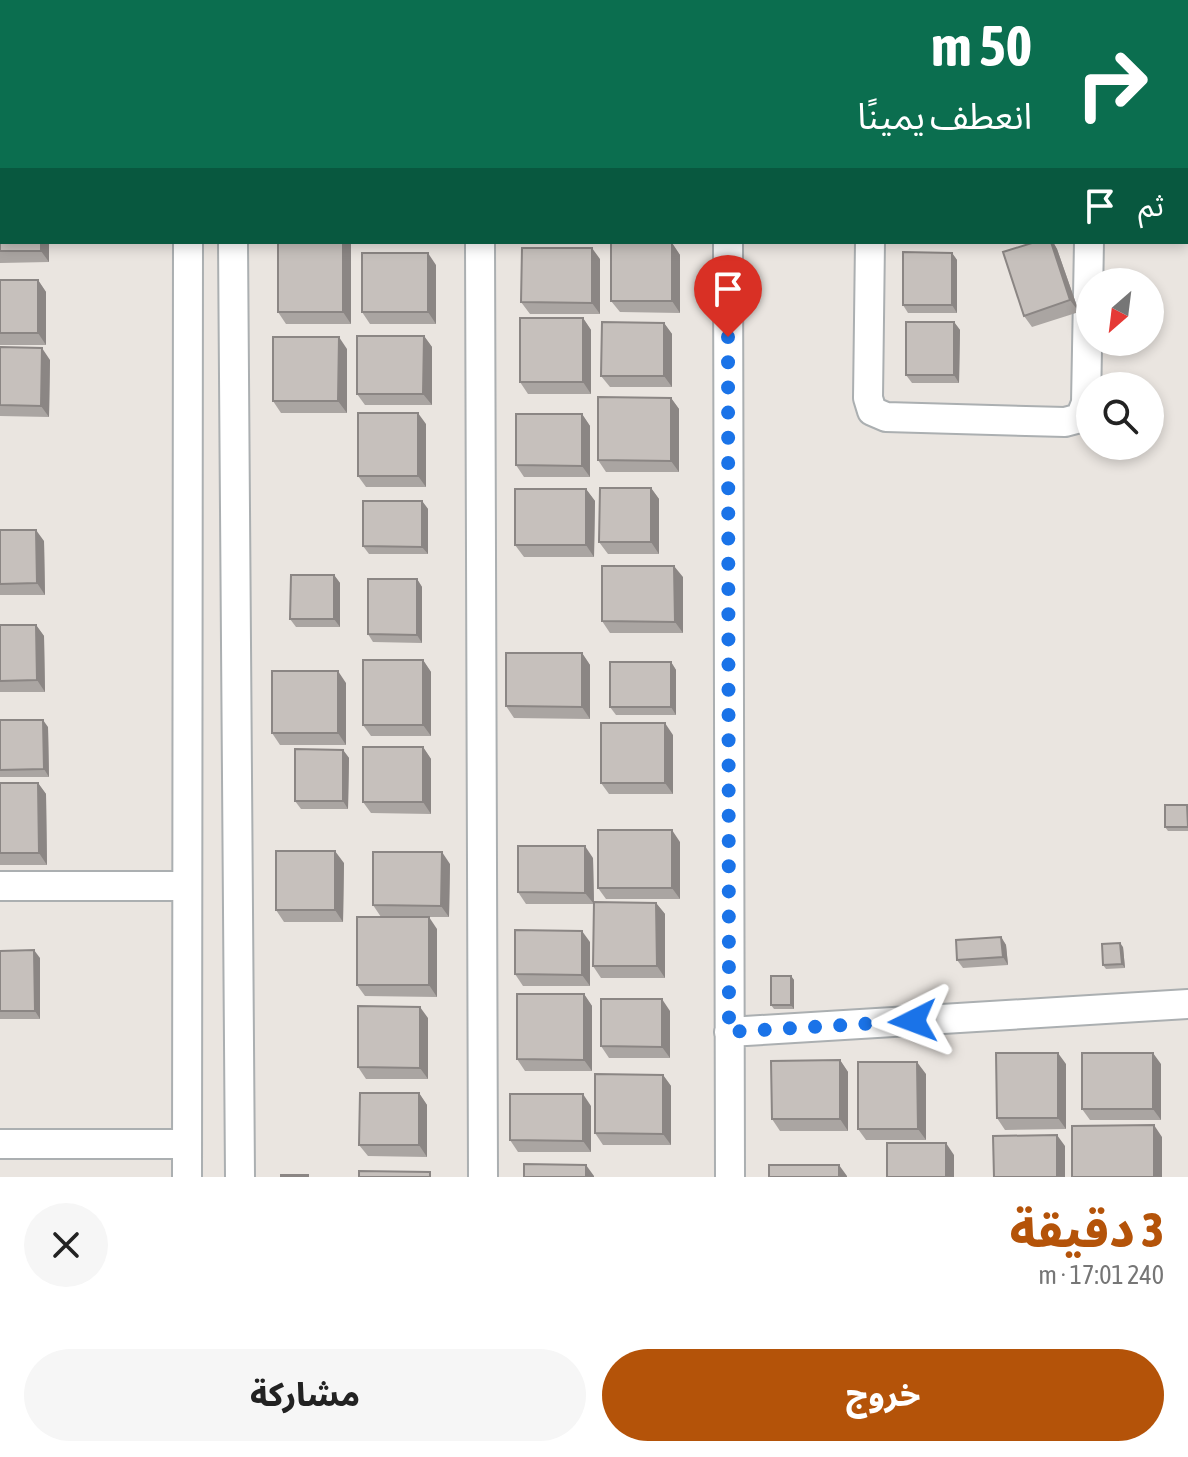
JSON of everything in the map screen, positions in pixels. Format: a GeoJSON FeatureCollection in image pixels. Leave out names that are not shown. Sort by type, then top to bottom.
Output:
{"type":"FeatureCollection","features":[{"type":"Feature","properties":{"kind":"street"},"geometry":{"type":"LineString","coordinates":[[187,1177],[188,244]]}},
{"type":"Feature","properties":{"kind":"street"},"geometry":{"type":"LineString","coordinates":[[233,244],[240,1177]]}},
{"type":"Feature","properties":{"kind":"street"},"geometry":{"type":"LineString","coordinates":[[480,244],[483,1177]]}},
{"type":"Feature","properties":{"kind":"street"},"geometry":{"type":"LineString","coordinates":[[728,244],[730,1177]]}},
{"type":"Feature","properties":{"kind":"street"},"geometry":{"type":"LineString","coordinates":[[870,244],[868,398],[872,411],[886,417],[1065,422],[1080,418],[1086,403],[1089,244]]}},
{"type":"Feature","properties":{"kind":"street"},"geometry":{"type":"LineString","coordinates":[[0,886],[187,886]]}},
{"type":"Feature","properties":{"kind":"street"},"geometry":{"type":"LineString","coordinates":[[729,1032],[1188,1004]]}},
{"type":"Feature","properties":{"kind":"street"},"geometry":{"type":"LineString","coordinates":[[0,1144],[187,1144]]}},
{"type":"Feature","properties":{"kind":"building"},"geometry":{"type":"Polygon","coordinates":[[[0,244],[41,244],[41,251],[0,251],[0,244]]]}},
{"type":"Feature","properties":{"kind":"building"},"geometry":{"type":"Polygon","coordinates":[[[278,244],[343,244],[343,312],[278,312],[278,244]]]}},
{"type":"Feature","properties":{"kind":"building"},"geometry":{"type":"Polygon","coordinates":[[[611,244],[672,244],[672,301],[611,301],[611,244]]]}},
{"type":"Feature","properties":{"kind":"building"},"geometry":{"type":"Polygon","coordinates":[[[1029,244],[1052,244],[1070,300],[1024,316],[1003,252],[1029,244]]]}},
{"type":"Feature","properties":{"kind":"building"},"geometry":{"type":"Polygon","coordinates":[[[522,248],[592,248],[592,303],[521,302],[522,248]]]}},
{"type":"Feature","properties":{"kind":"building"},"geometry":{"type":"Polygon","coordinates":[[[903,252],[952,253],[952,305],[903,305],[903,252]]]}},
{"type":"Feature","properties":{"kind":"building"},"geometry":{"type":"Polygon","coordinates":[[[362,253],[428,253],[428,312],[362,312],[362,253]]]}},
{"type":"Feature","properties":{"kind":"building"},"geometry":{"type":"Polygon","coordinates":[[[0,280],[38,280],[38,333],[0,333],[0,280]]]}},
{"type":"Feature","properties":{"kind":"building"},"geometry":{"type":"Polygon","coordinates":[[[520,318],[583,318],[583,382],[520,382],[520,318]]]}},
{"type":"Feature","properties":{"kind":"building"},"geometry":{"type":"Polygon","coordinates":[[[602,322],[664,323],[664,376],[601,376],[602,322]]]}},
{"type":"Feature","properties":{"kind":"building"},"geometry":{"type":"Polygon","coordinates":[[[906,322],[954,322],[954,375],[906,375],[906,322]]]}},
{"type":"Feature","properties":{"kind":"building"},"geometry":{"type":"Polygon","coordinates":[[[357,336],[424,336],[423,394],[357,394],[357,336]]]}},
{"type":"Feature","properties":{"kind":"building"},"geometry":{"type":"Polygon","coordinates":[[[273,337],[339,337],[338,401],[273,401],[273,337]]]}},
{"type":"Feature","properties":{"kind":"building"},"geometry":{"type":"Polygon","coordinates":[[[0,347],[42,348],[41,406],[0,405],[0,347]]]}},
{"type":"Feature","properties":{"kind":"building"},"geometry":{"type":"Polygon","coordinates":[[[598,397],[671,398],[671,461],[598,460],[598,397]]]}},
{"type":"Feature","properties":{"kind":"building"},"geometry":{"type":"Polygon","coordinates":[[[358,413],[418,413],[418,476],[358,476],[358,413]]]}},
{"type":"Feature","properties":{"kind":"building"},"geometry":{"type":"Polygon","coordinates":[[[516,414],[582,414],[582,466],[516,465],[516,414]]]}},
{"type":"Feature","properties":{"kind":"building"},"geometry":{"type":"Polygon","coordinates":[[[600,488],[651,488],[651,542],[599,542],[600,488]]]}},
{"type":"Feature","properties":{"kind":"building"},"geometry":{"type":"Polygon","coordinates":[[[515,489],[586,489],[586,545],[515,545],[515,489]]]}},
{"type":"Feature","properties":{"kind":"building"},"geometry":{"type":"Polygon","coordinates":[[[363,501],[422,501],[422,547],[363,546],[363,501]]]}},
{"type":"Feature","properties":{"kind":"building"},"geometry":{"type":"Polygon","coordinates":[[[0,530],[36,530],[37,583],[0,584],[0,530]]]}},
{"type":"Feature","properties":{"kind":"building"},"geometry":{"type":"Polygon","coordinates":[[[602,566],[674,566],[675,622],[602,621],[602,566]]]}},
{"type":"Feature","properties":{"kind":"building"},"geometry":{"type":"Polygon","coordinates":[[[291,575],[334,575],[334,619],[290,619],[291,575]]]}},
{"type":"Feature","properties":{"kind":"building"},"geometry":{"type":"Polygon","coordinates":[[[368,579],[417,579],[417,635],[368,634],[368,579]]]}},
{"type":"Feature","properties":{"kind":"building"},"geometry":{"type":"Polygon","coordinates":[[[0,625],[36,625],[37,680],[0,681],[0,625]]]}},
{"type":"Feature","properties":{"kind":"building"},"geometry":{"type":"Polygon","coordinates":[[[506,653],[582,653],[582,707],[506,706],[506,653]]]}},
{"type":"Feature","properties":{"kind":"building"},"geometry":{"type":"Polygon","coordinates":[[[363,660],[423,660],[423,725],[363,725],[363,660]]]}},
{"type":"Feature","properties":{"kind":"building"},"geometry":{"type":"Polygon","coordinates":[[[610,662],[671,662],[671,707],[610,707],[610,662]]]}},
{"type":"Feature","properties":{"kind":"building"},"geometry":{"type":"Polygon","coordinates":[[[272,671],[338,671],[338,733],[272,733],[272,671]]]}},
{"type":"Feature","properties":{"kind":"building"},"geometry":{"type":"Polygon","coordinates":[[[0,720],[43,720],[44,769],[0,770],[0,720]]]}},
{"type":"Feature","properties":{"kind":"building"},"geometry":{"type":"Polygon","coordinates":[[[601,723],[665,723],[665,783],[601,783],[601,723]]]}},
{"type":"Feature","properties":{"kind":"building"},"geometry":{"type":"Polygon","coordinates":[[[363,747],[423,747],[423,802],[363,802],[363,747]]]}},
{"type":"Feature","properties":{"kind":"building"},"geometry":{"type":"Polygon","coordinates":[[[295,749],[343,750],[343,801],[295,801],[295,749]]]}},
{"type":"Feature","properties":{"kind":"building"},"geometry":{"type":"Polygon","coordinates":[[[0,783],[38,783],[39,853],[0,853],[0,783]]]}},
{"type":"Feature","properties":{"kind":"building"},"geometry":{"type":"Polygon","coordinates":[[[1165,805],[1187,805],[1188,827],[1165,827],[1165,805]]]}},
{"type":"Feature","properties":{"kind":"building"},"geometry":{"type":"Polygon","coordinates":[[[598,830],[672,830],[672,888],[598,888],[598,830]]]}},
{"type":"Feature","properties":{"kind":"building"},"geometry":{"type":"Polygon","coordinates":[[[518,846],[585,846],[585,893],[518,892],[518,846]]]}},
{"type":"Feature","properties":{"kind":"building"},"geometry":{"type":"Polygon","coordinates":[[[276,851],[335,851],[335,910],[276,910],[276,851]]]}},
{"type":"Feature","properties":{"kind":"building"},"geometry":{"type":"Polygon","coordinates":[[[373,852],[442,852],[441,906],[373,905],[373,852]]]}},
{"type":"Feature","properties":{"kind":"building"},"geometry":{"type":"Polygon","coordinates":[[[594,902],[656,903],[657,966],[593,966],[594,902]]]}},
{"type":"Feature","properties":{"kind":"building"},"geometry":{"type":"Polygon","coordinates":[[[357,917],[429,917],[429,985],[357,985],[357,917]]]}},
{"type":"Feature","properties":{"kind":"building"},"geometry":{"type":"Polygon","coordinates":[[[515,930],[582,931],[582,975],[515,974],[515,930]]]}},
{"type":"Feature","properties":{"kind":"building"},"geometry":{"type":"Polygon","coordinates":[[[1001,937],[1003,957],[957,960],[956,940],[1001,937]]]}},
{"type":"Feature","properties":{"kind":"building"},"geometry":{"type":"Polygon","coordinates":[[[1120,943],[1122,964],[1103,965],[1102,944],[1120,943]]]}},
{"type":"Feature","properties":{"kind":"building"},"geometry":{"type":"Polygon","coordinates":[[[34,950],[35,1011],[0,1011],[0,951],[34,950]]]}},
{"type":"Feature","properties":{"kind":"building"},"geometry":{"type":"Polygon","coordinates":[[[771,976],[791,976],[791,1005],[771,1005],[771,976]]]}},
{"type":"Feature","properties":{"kind":"building"},"geometry":{"type":"Polygon","coordinates":[[[517,994],[584,994],[584,1060],[517,1059],[517,994]]]}},
{"type":"Feature","properties":{"kind":"building"},"geometry":{"type":"Polygon","coordinates":[[[601,999],[662,999],[662,1047],[601,1046],[601,999]]]}},
{"type":"Feature","properties":{"kind":"building"},"geometry":{"type":"Polygon","coordinates":[[[358,1006],[420,1007],[420,1068],[358,1067],[358,1006]]]}},
{"type":"Feature","properties":{"kind":"building"},"geometry":{"type":"Polygon","coordinates":[[[996,1053],[1058,1053],[1058,1118],[997,1118],[996,1053]]]}},
{"type":"Feature","properties":{"kind":"building"},"geometry":{"type":"Polygon","coordinates":[[[1082,1053],[1153,1053],[1153,1109],[1082,1109],[1082,1053]]]}},
{"type":"Feature","properties":{"kind":"building"},"geometry":{"type":"Polygon","coordinates":[[[840,1060],[840,1119],[772,1119],[771,1061],[840,1060]]]}},
{"type":"Feature","properties":{"kind":"building"},"geometry":{"type":"Polygon","coordinates":[[[858,1062],[917,1062],[918,1129],[858,1129],[858,1062]]]}},
{"type":"Feature","properties":{"kind":"building"},"geometry":{"type":"Polygon","coordinates":[[[595,1074],[663,1075],[663,1134],[595,1133],[595,1074]]]}},
{"type":"Feature","properties":{"kind":"building"},"geometry":{"type":"Polygon","coordinates":[[[360,1093],[419,1093],[419,1145],[359,1145],[360,1093]]]}},
{"type":"Feature","properties":{"kind":"building"},"geometry":{"type":"Polygon","coordinates":[[[510,1094],[583,1094],[583,1141],[510,1140],[510,1094]]]}},
{"type":"Feature","properties":{"kind":"building"},"geometry":{"type":"Polygon","coordinates":[[[1154,1125],[1154,1177],[1072,1177],[1072,1126],[1154,1125]]]}},
{"type":"Feature","properties":{"kind":"building"},"geometry":{"type":"Polygon","coordinates":[[[1057,1135],[1057,1177],[994,1177],[993,1136],[1057,1135]]]}},
{"type":"Feature","properties":{"kind":"building"},"geometry":{"type":"Polygon","coordinates":[[[887,1143],[946,1143],[946,1177],[887,1177],[887,1143]]]}},
{"type":"Feature","properties":{"kind":"building"},"geometry":{"type":"Polygon","coordinates":[[[524,1164],[586,1165],[586,1177],[524,1177],[524,1164]]]}},
{"type":"Feature","properties":{"kind":"building"},"geometry":{"type":"Polygon","coordinates":[[[769,1165],[839,1165],[839,1177],[769,1177],[769,1165]]]}},
{"type":"Feature","properties":{"kind":"building"},"geometry":{"type":"Polygon","coordinates":[[[359,1171],[430,1172],[430,1177],[359,1177],[359,1171]]]}},
{"type":"Feature","properties":{"kind":"building"},"geometry":{"type":"Polygon","coordinates":[[[308,1175],[308,1177],[281,1177],[308,1175]]]}},
{"type":"Feature","properties":{"kind":"route"},"geometry":{"type":"LineString","coordinates":[[728,337],[729,1032],[913,1021]]}}]}
